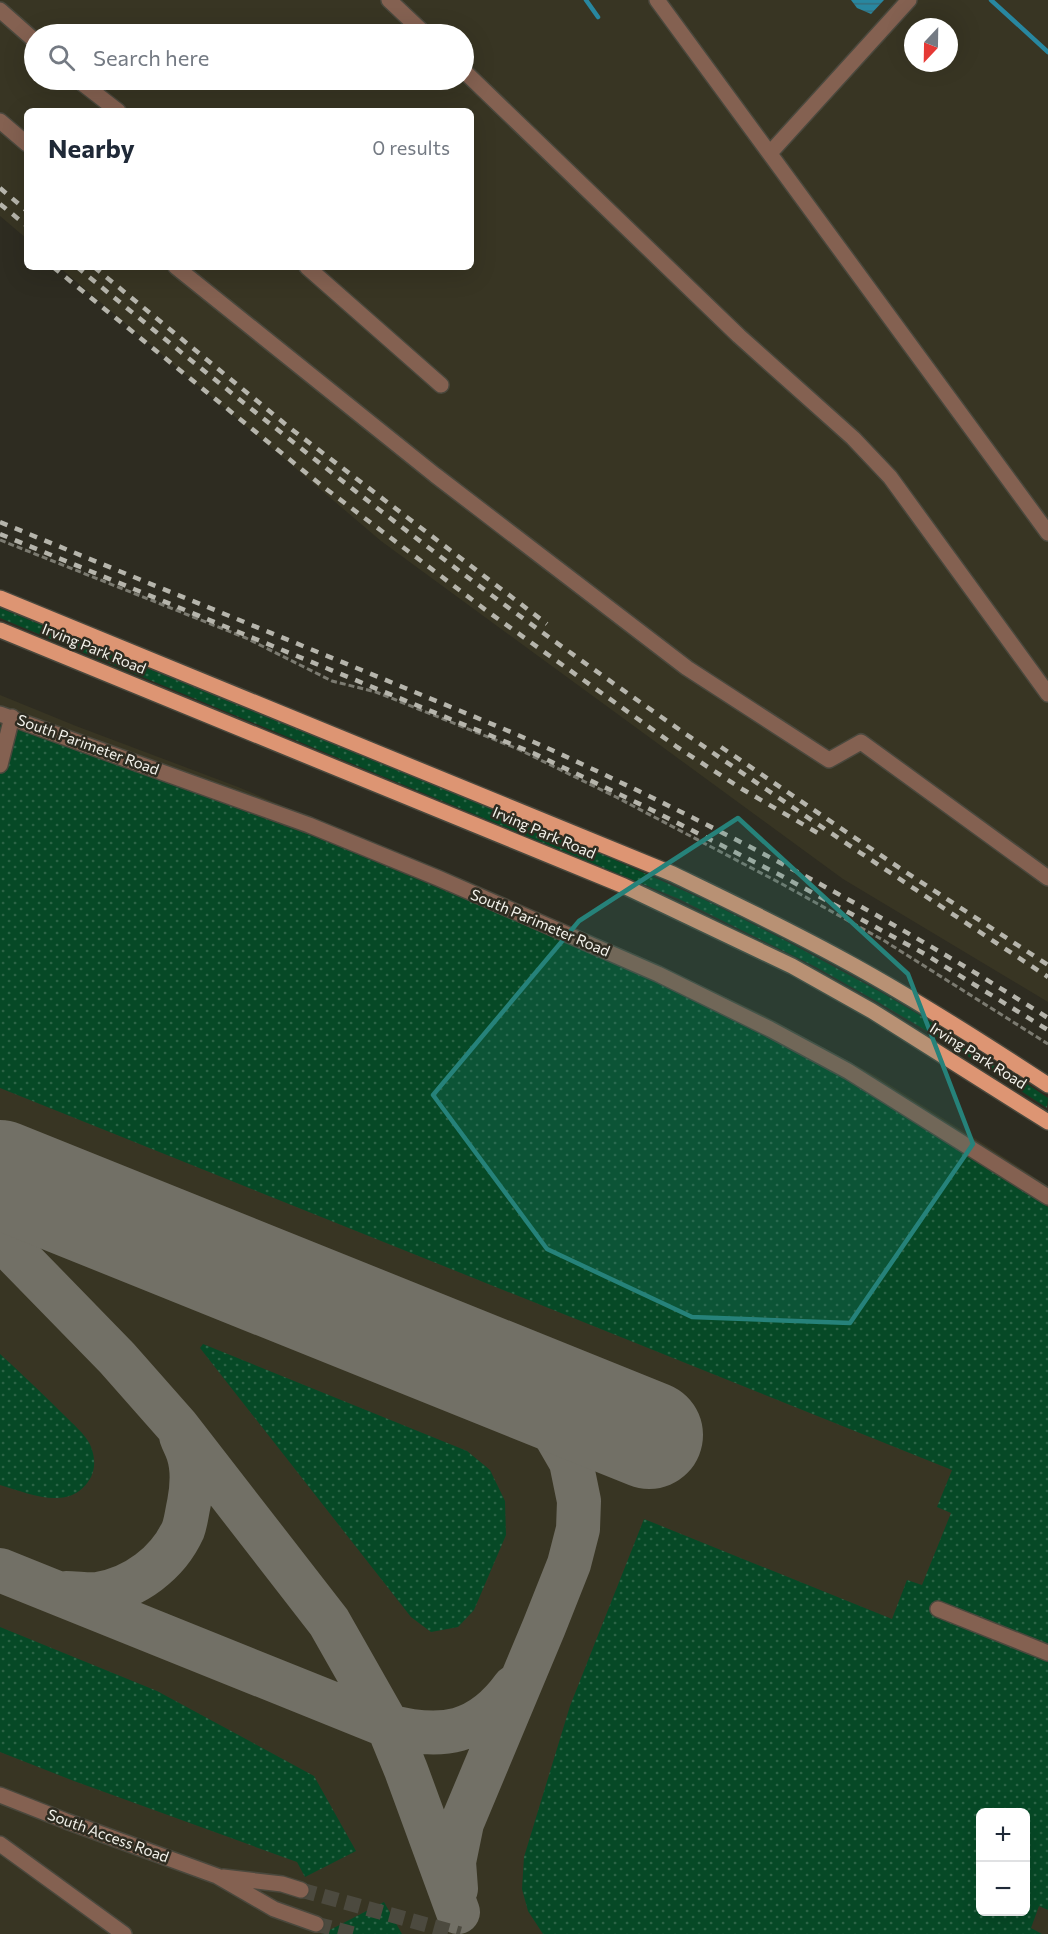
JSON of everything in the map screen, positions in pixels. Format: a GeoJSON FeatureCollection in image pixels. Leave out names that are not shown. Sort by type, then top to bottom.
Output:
{"type":"FeatureCollection","features":[{"type":"Feature","properties":{"kind":"main road","name":"Irving Park Road"},"geometry":{"type":"LineString","coordinates":[[0,598],[673,874],[853,965],[922,1005],[1048,1085]]}},
{"type":"Feature","properties":{"kind":"main road","name":"Irving Park Road"},"geometry":{"type":"LineString","coordinates":[[0,630],[624,886],[792,966],[852,1000],[1048,1122]]}},
{"type":"Feature","properties":{"kind":"street"},"geometry":{"type":"LineString","coordinates":[[388,0],[414,24]]}},
{"type":"Feature","properties":{"kind":"street"},"geometry":{"type":"LineString","coordinates":[[657,0],[1048,534]]}},
{"type":"Feature","properties":{"kind":"street"},"geometry":{"type":"LineString","coordinates":[[770,153],[909,0]]}},
{"type":"Feature","properties":{"kind":"street"},"geometry":{"type":"LineString","coordinates":[[0,10],[24,31]]}},
{"type":"Feature","properties":{"kind":"street"},"geometry":{"type":"LineString","coordinates":[[474,81],[739,336],[853,438],[890,477],[1048,694]]}},
{"type":"Feature","properties":{"kind":"street"},"geometry":{"type":"LineString","coordinates":[[91,90],[114,108]]}},
{"type":"Feature","properties":{"kind":"street"},"geometry":{"type":"LineString","coordinates":[[0,121],[24,141]]}},
{"type":"Feature","properties":{"kind":"street"},"geometry":{"type":"LineString","coordinates":[[180,270],[435,475],[687,668],[829,760],[861,742],[1048,878]]}},
{"type":"Feature","properties":{"kind":"street"},"geometry":{"type":"LineString","coordinates":[[310,270],[441,385]]}},
{"type":"Feature","properties":{"kind":"street"},"geometry":{"type":"LineString","coordinates":[[0,765],[6,715]]}},
{"type":"Feature","properties":{"kind":"street","name":"South Parimeter Road"},"geometry":{"type":"LineString","coordinates":[[6,715],[309,825],[438,878],[658,974],[770,1029],[848,1071],[1048,1197]]}},
{"type":"Feature","properties":{"kind":"street"},"geometry":{"type":"LineString","coordinates":[[938,1609],[1048,1653]]}},
{"type":"Feature","properties":{"kind":"street","name":"South Access Road"},"geometry":{"type":"LineString","coordinates":[[0,1795],[217,1876],[274,1909],[316,1924]]}},
{"type":"Feature","properties":{"kind":"street"},"geometry":{"type":"LineString","coordinates":[[0,1845],[124,1934]]}},
{"type":"Feature","properties":{"kind":"street","name":"South Access Road"},"geometry":{"type":"LineString","coordinates":[[217,1876],[282,1884],[301,1890]]}},
{"type":"Feature","properties":{"kind":"path"},"geometry":{"type":"LineString","coordinates":[[0,540],[246,638],[332,681],[376,692],[518,749],[616,797],[883,940],[1048,1044]]}},
{"type":"Feature","properties":{"kind":"highlighted area"},"geometry":{"type":"Polygon","coordinates":[[[738,818],[908,974],[973,1144],[850,1323],[692,1317],[547,1249],[433,1095],[579,921],[738,818]]]}},
{"type":"Feature","properties":{"kind":"shaded area"},"geometry":{"type":"Polygon","coordinates":[[[0,0],[1048,0],[1048,1002],[843,879],[381,541],[63,270],[474,270],[474,108],[24,108],[24,236],[0,216],[0,0]]]}},
{"type":"Feature","properties":{"kind":"shaded area"},"geometry":{"type":"Polygon","coordinates":[[[0,695],[238,787],[637,955],[764,1015],[876,1076],[1048,1186],[1048,1934],[0,1934],[0,695]]]}},
{"type":"Feature","properties":{"kind":"green space"},"geometry":{"type":"Polygon","coordinates":[[[0,608],[588,848],[709,902],[884,994],[953,1035],[1048,1098],[1047,1108],[949,1044],[878,1002],[816,967],[679,899],[0,618],[0,608]]]}},
{"type":"Feature","properties":{"kind":"green space"},"geometry":{"type":"Polygon","coordinates":[[[0,725],[25,731],[318,838],[561,939],[674,990],[819,1064],[926,1128],[1048,1207],[1048,1910],[1039,1906],[1031,1928],[1042,1934],[543,1934],[528,1911],[522,1889],[524,1857],[570,1706],[644,1519],[892,1619],[907,1580],[922,1585],[951,1513],[937,1507],[952,1470],[0,1088],[0,725]]]}},
{"type":"Feature","properties":{"kind":"green space"},"geometry":{"type":"Polygon","coordinates":[[[203,1344],[467,1451],[490,1470],[505,1501],[506,1535],[474,1610],[458,1627],[431,1632],[411,1617],[200,1348],[203,1344]]]}},
{"type":"Feature","properties":{"kind":"green space"},"geometry":{"type":"Polygon","coordinates":[[[0,1354],[89,1442],[94,1457],[93,1472],[83,1488],[73,1495],[50,1498],[0,1485],[0,1354]]]}},
{"type":"Feature","properties":{"kind":"green space"},"geometry":{"type":"Polygon","coordinates":[[[0,1627],[157,1691],[314,1776],[356,1851],[305,1877],[297,1862],[0,1752],[0,1627]]]}},
{"type":"Feature","properties":{"kind":"green space"},"geometry":{"type":"Polygon","coordinates":[[[384,1902],[402,1934],[322,1934],[384,1902]]]}},
{"type":"Feature","properties":{"kind":"water"},"geometry":{"type":"Polygon","coordinates":[[[851,0],[884,0],[871,14],[857,8],[851,0]]]}},
{"type":"Feature","properties":{"kind":"waterway"},"geometry":{"type":"LineString","coordinates":[[586,0],[598,17]]}},
{"type":"Feature","properties":{"kind":"waterway"},"geometry":{"type":"LineString","coordinates":[[991,0],[1048,52]]}},
{"type":"Feature","properties":{"kind":"taxiway"},"geometry":{"type":"LineString","coordinates":[[0,1238],[117,1358],[177,1426],[329,1622],[388,1726],[458,1912]]}},
{"type":"Feature","properties":{"kind":"taxiway"},"geometry":{"type":"LineString","coordinates":[[456,1889],[454,1862],[462,1823],[569,1564],[578,1529],[579,1501],[571,1462],[549,1424],[532,1403],[500,1375]]}},
{"type":"Feature","properties":{"kind":"taxiway"},"geometry":{"type":"LineString","coordinates":[[66,1593],[98,1594],[125,1586],[149,1572],[169,1553],[183,1530],[191,1491],[190,1459],[181,1436]]}},
{"type":"Feature","properties":{"kind":"taxiway"},"geometry":{"type":"LineString","coordinates":[[0,1570],[388,1726],[426,1732],[458,1729],[473,1724],[488,1715],[514,1687]]}},
{"type":"Feature","properties":{"kind":"runway"},"geometry":{"type":"LineString","coordinates":[[0,1174],[649,1435]]}},
{"type":"Feature","properties":{"kind":"tunnel"},"geometry":{"type":"LineString","coordinates":[[301,1890],[460,1934]]}},
{"type":"Feature","properties":{"kind":"tunnel"},"geometry":{"type":"LineString","coordinates":[[316,1924],[354,1934]]}},
{"type":"Feature","properties":{"kind":"railway"},"geometry":{"type":"LineString","coordinates":[[0,188],[24,208]]}},
{"type":"Feature","properties":{"kind":"railway"},"geometry":{"type":"LineString","coordinates":[[0,204],[24,224]]}},
{"type":"Feature","properties":{"kind":"railway"},"geometry":{"type":"LineString","coordinates":[[57,270],[321,485],[487,611],[677,747],[742,789],[823,836]]}},
{"type":"Feature","properties":{"kind":"railway"},"geometry":{"type":"LineString","coordinates":[[81,270],[284,435],[494,597],[699,743],[1048,977]]}},
{"type":"Feature","properties":{"kind":"railway"},"geometry":{"type":"LineString","coordinates":[[98,270],[290,428],[547,624]]}},
{"type":"Feature","properties":{"kind":"railway"},"geometry":{"type":"LineString","coordinates":[[0,522],[556,752],[682,812],[807,877],[929,945],[1048,1018]]}},
{"type":"Feature","properties":{"kind":"railway"},"geometry":{"type":"LineString","coordinates":[[0,534],[533,753],[780,875],[923,953],[1048,1030]]}},
{"type":"Feature","properties":{"kind":"railway"},"geometry":{"type":"LineString","coordinates":[[721,747],[1048,965]]}}]}
